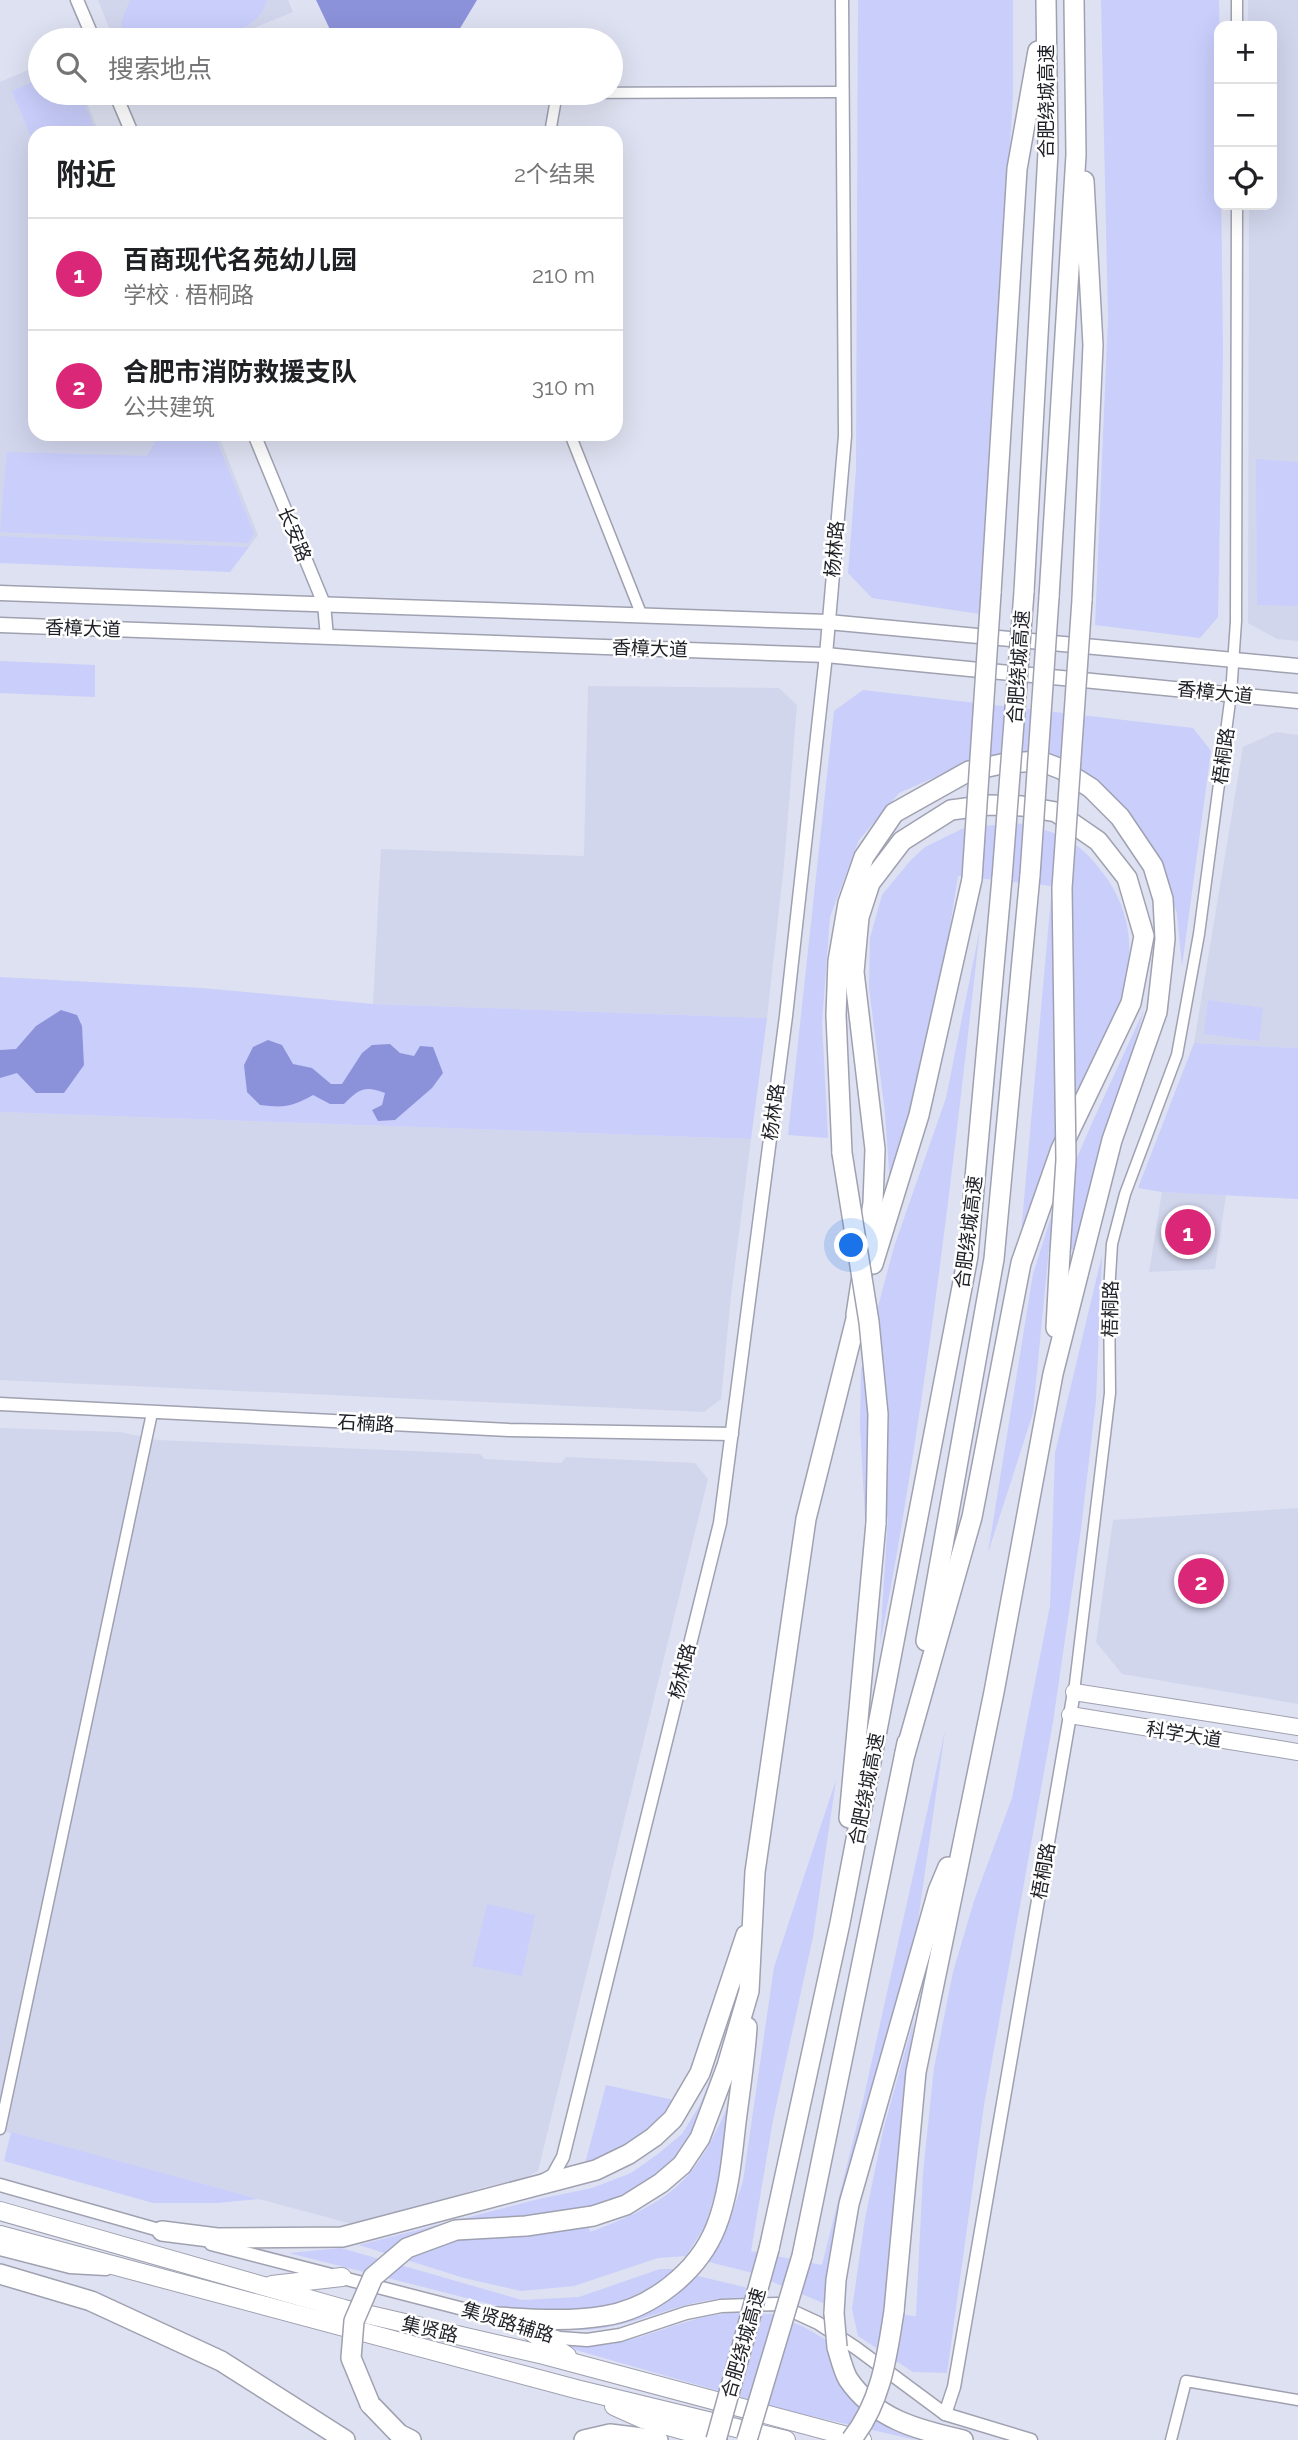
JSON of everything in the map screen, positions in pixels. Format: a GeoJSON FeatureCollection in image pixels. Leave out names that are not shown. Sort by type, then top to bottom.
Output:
{"type":"FeatureCollection","features":[{"type":"Feature","properties":{"kind":"highway","name":"合肥绕城高速"},"geometry":{"type":"LineString","coordinates":[[717,2440],[769,2249],[840,1923],[968,1256],[1002,878],[1024,592],[1048,152],[1046,3]]}},
{"type":"Feature","properties":{"kind":"highway"},"geometry":{"type":"LineString","coordinates":[[497,2317],[565,2320],[605,2316],[642,2305],[676,2282],[695,2262],[716,2228],[729,2178],[746,2046],[755,1872],[806,1519],[856,1314],[919,1115],[972,879],[1017,169],[1046,3]]}},
{"type":"Feature","properties":{"kind":"highway","name":"合肥绕城高速"},"geometry":{"type":"LineString","coordinates":[[747,2440],[802,2256],[905,1754],[994,1259],[1030,875],[1049,597],[1076,155],[1074,4]]}},
{"type":"Feature","properties":{"kind":"highway"},"geometry":{"type":"LineString","coordinates":[[1053,1374],[1066,1160],[1062,888],[1082,600],[1093,345],[1074,4]]}},
{"type":"Feature","properties":{"kind":"highway"},"geometry":{"type":"LineString","coordinates":[[840,1923],[876,1523],[878,1415],[869,1322],[842,1153],[836,1015],[838,961],[848,903],[864,857],[894,813],[969,771],[1006,762],[1040,761],[1061,769],[1091,788],[1120,817],[1153,866],[1163,899],[1165,939],[1157,1012],[1112,1140],[1053,1374],[995,1692],[916,2072],[887,2364],[866,2422],[851,2440]]}},
{"type":"Feature","properties":{"kind":"highway"},"geometry":{"type":"LineString","coordinates":[[856,1314],[873,1203],[875,1149],[854,972],[859,917],[870,883],[902,841],[951,810],[989,805],[1022,806],[1056,812],[1098,841],[1127,878],[1144,936],[1131,1003],[1061,1149],[1021,1263],[972,1517],[905,1754]]}},
{"type":"Feature","properties":{"kind":"highway"},"geometry":{"type":"LineString","coordinates":[[962,2440],[923,2431],[891,2418],[867,2402],[847,2377],[837,2347],[834,2312],[836,2280],[849,2204],[938,1891],[967,1818]]}},
{"type":"Feature","properties":{"kind":"highway"},"geometry":{"type":"LineString","coordinates":[[162,2231],[217,2238],[342,2237],[596,2170],[629,2154],[654,2137],[673,2119],[700,2074],[754,1911]]}},
{"type":"Feature","properties":{"kind":"highway"},"geometry":{"type":"LineString","coordinates":[[411,2440],[399,2434],[370,2404],[351,2358],[354,2322],[373,2277],[407,2248],[456,2230],[526,2225],[593,2216],[626,2205],[661,2183],[682,2165],[700,2138],[727,2066],[749,1991]]}},
{"type":"Feature","properties":{"kind":"highway","name":"集贤路"},"geometry":{"type":"LineString","coordinates":[[0,2211],[344,2309],[582,2366],[862,2440]]}},
{"type":"Feature","properties":{"kind":"highway","name":"集贤路"},"geometry":{"type":"LineString","coordinates":[[0,2235],[576,2389],[786,2440]]}},
{"type":"Feature","properties":{"kind":"highway"},"geometry":{"type":"LineString","coordinates":[[0,2274],[91,2301],[221,2361],[345,2440]]}},
{"type":"Feature","properties":{"kind":"highway"},"geometry":{"type":"LineString","coordinates":[[264,2286],[342,2277]]}},
{"type":"Feature","properties":{"kind":"highway"},"geometry":{"type":"LineString","coordinates":[[526,2329],[582,2366]]}},
{"type":"Feature","properties":{"kind":"highway"},"geometry":{"type":"LineString","coordinates":[[576,2389],[643,2419],[717,2440]]}},
{"type":"Feature","properties":{"kind":"highway"},"geometry":{"type":"LineString","coordinates":[[584,2440],[610,2434],[658,2440]]}},
{"type":"Feature","properties":{"kind":"main road","name":"香樟大道"},"geometry":{"type":"LineString","coordinates":[[0,593],[828,622],[1298,666]]}},
{"type":"Feature","properties":{"kind":"main road","name":"香樟大道"},"geometry":{"type":"LineString","coordinates":[[0,625],[826,655],[1298,701]]}},
{"type":"Feature","properties":{"kind":"main road","name":"科学大道"},"geometry":{"type":"LineString","coordinates":[[1074,1692],[1298,1727]]}},
{"type":"Feature","properties":{"kind":"main road","name":"科学大道"},"geometry":{"type":"LineString","coordinates":[[1070,1715],[1298,1752]]}},
{"type":"Feature","properties":{"kind":"street"},"geometry":{"type":"LineString","coordinates":[[77,0],[89,28]]}},
{"type":"Feature","properties":{"kind":"street","name":"杨林路"},"geometry":{"type":"LineString","coordinates":[[528,2189],[553,2175],[564,2157],[720,1523],[786,1016],[826,655],[845,436],[842,0]]}},
{"type":"Feature","properties":{"kind":"street"},"geometry":{"type":"LineString","coordinates":[[1237,0],[1237,21]]}},
{"type":"Feature","properties":{"kind":"street"},"geometry":{"type":"LineString","coordinates":[[623,93],[843,92]]}},
{"type":"Feature","properties":{"kind":"street"},"geometry":{"type":"LineString","coordinates":[[120,105],[129,126]]}},
{"type":"Feature","properties":{"kind":"street"},"geometry":{"type":"LineString","coordinates":[[551,126],[556,105]]}},
{"type":"Feature","properties":{"kind":"street","name":"梧桐路"},"geometry":{"type":"LineString","coordinates":[[945,2414],[954,2387],[1074,1692],[1110,1393],[1109,1292],[1112,1244],[1125,1194],[1177,1055],[1199,934],[1231,694],[1234,659],[1237,210]]}},
{"type":"Feature","properties":{"kind":"street","name":"长安路"},"geometry":{"type":"LineString","coordinates":[[257,441],[324,604],[327,637]]}},
{"type":"Feature","properties":{"kind":"street"},"geometry":{"type":"LineString","coordinates":[[573,441],[642,616]]}},
{"type":"Feature","properties":{"kind":"street","name":"石楠路"},"geometry":{"type":"LineString","coordinates":[[0,1404],[509,1430],[732,1434]]}},
{"type":"Feature","properties":{"kind":"street"},"geometry":{"type":"LineString","coordinates":[[0,2129],[152,1413]]}},
{"type":"Feature","properties":{"kind":"street","name":"集贤路辅路"},"geometry":{"type":"LineString","coordinates":[[0,2185],[162,2231],[497,2317],[526,2329],[560,2338],[587,2340],[620,2335],[686,2313],[721,2306],[777,2304],[827,2329],[945,2414],[1031,2440]]}},
{"type":"Feature","properties":{"kind":"street"},"geometry":{"type":"LineString","coordinates":[[0,2249],[70,2267],[130,2270]]}},
{"type":"Feature","properties":{"kind":"street"},"geometry":{"type":"LineString","coordinates":[[1171,2440],[1186,2381],[1298,2400]]}},
{"type":"Feature","properties":{"kind":"shaded area"},"geometry":{"type":"Polygon","coordinates":[[[98,0],[288,0],[293,12],[254,28],[109,28],[98,0]]]}},
{"type":"Feature","properties":{"kind":"shaded area"},"geometry":{"type":"Polygon","coordinates":[[[130,0],[267,0],[259,16],[243,28],[122,28],[121,23],[130,0]]]}},
{"type":"Feature","properties":{"kind":"shaded area"},"geometry":{"type":"Polygon","coordinates":[[[858,0],[1013,0],[1013,97],[980,614],[872,598],[848,573],[856,470],[858,0]]]}},
{"type":"Feature","properties":{"kind":"shaded area"},"geometry":{"type":"Polygon","coordinates":[[[1101,0],[1219,0],[1219,21],[1214,21],[1214,210],[1221,210],[1223,353],[1218,617],[1200,638],[1095,625],[1108,318],[1101,0]]]}},
{"type":"Feature","properties":{"kind":"shaded area"},"geometry":{"type":"Polygon","coordinates":[[[1248,0],[1298,0],[1298,641],[1277,639],[1248,623],[1249,210],[1277,210],[1277,84],[1277,21],[1248,21],[1248,0]]]}},
{"type":"Feature","properties":{"kind":"shaded area"},"geometry":{"type":"Polygon","coordinates":[[[28,70],[28,105],[88,105],[96,126],[28,126],[28,441],[221,441],[258,535],[249,547],[0,536],[0,82],[28,70]]]}},
{"type":"Feature","properties":{"kind":"shaded area"},"geometry":{"type":"Polygon","coordinates":[[[28,84],[28,105],[85,105],[93,126],[28,126],[28,129],[12,91],[28,84]]]}},
{"type":"Feature","properties":{"kind":"shaded area"},"geometry":{"type":"Polygon","coordinates":[[[156,441],[217,441],[254,534],[248,543],[0,532],[7,452],[147,456],[156,441]]]}},
{"type":"Feature","properties":{"kind":"shaded area"},"geometry":{"type":"Polygon","coordinates":[[[1256,459],[1298,462],[1298,606],[1257,605],[1256,459]]]}},
{"type":"Feature","properties":{"kind":"shaded area"},"geometry":{"type":"Polygon","coordinates":[[[0,536],[249,547],[230,572],[0,563],[0,536]]]}},
{"type":"Feature","properties":{"kind":"shaded area"},"geometry":{"type":"Polygon","coordinates":[[[0,661],[95,665],[95,697],[0,693],[0,661]]]}},
{"type":"Feature","properties":{"kind":"shaded area"},"geometry":{"type":"Polygon","coordinates":[[[588,686],[779,688],[797,705],[784,865],[767,1018],[373,1004],[381,849],[584,856],[588,686]]]}},
{"type":"Feature","properties":{"kind":"shaded area"},"geometry":{"type":"Polygon","coordinates":[[[863,690],[1193,728],[1211,751],[1182,966],[1177,914],[1159,857],[1121,805],[1075,764],[963,765],[899,793],[859,840],[830,917],[822,1022],[828,1138],[788,1135],[834,711],[863,690]]]}},
{"type":"Feature","properties":{"kind":"shaded area"},"geometry":{"type":"Polygon","coordinates":[[[1276,732],[1298,735],[1298,1048],[1194,1043],[1243,747],[1276,732]]]}},
{"type":"Feature","properties":{"kind":"shaded area"},"geometry":{"type":"Polygon","coordinates":[[[1016,823],[1058,835],[1089,856],[1108,880],[1124,913],[1129,948],[1126,982],[1116,1017],[1051,1148],[1021,1234],[1052,886],[958,876],[934,1028],[890,1186],[885,1112],[869,988],[870,938],[882,895],[910,861],[925,847],[964,828],[1016,823]]]}},
{"type":"Feature","properties":{"kind":"shaded area"},"geometry":{"type":"Polygon","coordinates":[[[980,928],[925,1377],[880,1644],[888,1517],[865,1518],[860,1426],[861,1370],[894,1247],[946,1098],[980,928]]]}},
{"type":"Feature","properties":{"kind":"shaded area"},"geometry":{"type":"Polygon","coordinates":[[[0,977],[202,988],[373,1004],[767,1018],[751,1139],[0,1112],[0,977]]]}},
{"type":"Feature","properties":{"kind":"shaded area"},"geometry":{"type":"Polygon","coordinates":[[[1208,1000],[1263,1008],[1259,1041],[1204,1034],[1208,1000]]]}},
{"type":"Feature","properties":{"kind":"shaded area"},"geometry":{"type":"Polygon","coordinates":[[[1144,1010],[1076,1250],[1049,1248],[1033,1413],[988,1553],[1033,1274],[1050,1220],[1144,1010]]]}},
{"type":"Feature","properties":{"kind":"shaded area"},"geometry":{"type":"Polygon","coordinates":[[[1194,1043],[1298,1048],[1298,1199],[1162,1192],[1138,1188],[1194,1043]]]}},
{"type":"Feature","properties":{"kind":"shaded area"},"geometry":{"type":"Polygon","coordinates":[[[0,1112],[751,1139],[721,1399],[704,1412],[0,1380],[0,1112]]]}},
{"type":"Feature","properties":{"kind":"shaded area"},"geometry":{"type":"Polygon","coordinates":[[[1162,1192],[1226,1195],[1215,1269],[1149,1272],[1162,1192]]]}},
{"type":"Feature","properties":{"kind":"shaded area"},"geometry":{"type":"Polygon","coordinates":[[[1102,1255],[1096,1400],[1081,1529],[1053,1722],[984,2105],[947,2373],[913,2372],[858,2336],[852,2309],[865,2219],[883,2131],[914,2019],[899,2149],[889,2314],[916,2316],[923,2173],[934,2068],[953,1972],[974,1901],[1012,1798],[1050,1606],[1055,1453],[1102,1255]]]}},
{"type":"Feature","properties":{"kind":"shaded area"},"geometry":{"type":"Polygon","coordinates":[[[0,1428],[120,1432],[158,1440],[480,1454],[485,1459],[561,1463],[566,1457],[695,1463],[708,1479],[538,2171],[525,2178],[484,2187],[360,2226],[0,2130],[0,1428]]]}},
{"type":"Feature","properties":{"kind":"shaded area"},"geometry":{"type":"Polygon","coordinates":[[[1298,1508],[1298,1704],[1122,1674],[1096,1642],[1113,1520],[1298,1508]]]}},
{"type":"Feature","properties":{"kind":"shaded area"},"geometry":{"type":"Polygon","coordinates":[[[945,1731],[914,1949],[828,2305],[749,2272],[709,2262],[729,2223],[743,2181],[774,1967],[836,1780],[813,1937],[773,2120],[751,2251],[822,2265],[863,2101],[945,1731]]]}},
{"type":"Feature","properties":{"kind":"shaded area"},"geometry":{"type":"Polygon","coordinates":[[[487,1904],[535,1915],[522,1976],[472,1966],[487,1904]]]}},
{"type":"Feature","properties":{"kind":"shaded area"},"geometry":{"type":"Polygon","coordinates":[[[722,2051],[706,2114],[668,2170],[618,2203],[585,2212],[590,2232],[645,2208],[665,2196],[682,2182],[696,2165],[709,2145],[734,2091],[719,2181],[705,2226],[686,2256],[658,2258],[574,2286],[521,2291],[464,2278],[359,2245],[592,2188],[631,2173],[682,2134],[700,2105],[722,2051]]]}},
{"type":"Feature","properties":{"kind":"shaded area"},"geometry":{"type":"Polygon","coordinates":[[[606,2085],[678,2101],[632,2145],[584,2167],[606,2085]]]}},
{"type":"Feature","properties":{"kind":"shaded area"},"geometry":{"type":"Polygon","coordinates":[[[11,2132],[259,2199],[217,2203],[153,2203],[4,2161],[11,2132]]]}},
{"type":"Feature","properties":{"kind":"shaded area"},"geometry":{"type":"Polygon","coordinates":[[[341,2248],[522,2300],[579,2297],[660,2269],[675,2269],[659,2283],[595,2311],[514,2310],[289,2253],[341,2248]]]}},
{"type":"Feature","properties":{"kind":"shaded area"},"geometry":{"type":"Polygon","coordinates":[[[698,2276],[744,2287],[770,2297],[710,2300],[609,2327],[574,2330],[629,2318],[660,2306],[698,2276]]]}},
{"type":"Feature","properties":{"kind":"shaded area"},"geometry":{"type":"Polygon","coordinates":[[[733,2313],[772,2314],[804,2327],[828,2341],[862,2408],[892,2430],[916,2440],[785,2410],[555,2344],[613,2344],[704,2317],[733,2313]]]}},
{"type":"Feature","properties":{"kind":"water"},"geometry":{"type":"Polygon","coordinates":[[[316,0],[477,0],[460,28],[329,28],[316,0]]]}},
{"type":"Feature","properties":{"kind":"water"},"geometry":{"type":"Polygon","coordinates":[[[61,1010],[77,1015],[82,1026],[84,1065],[64,1093],[36,1093],[17,1073],[0,1078],[0,1050],[16,1049],[36,1026],[61,1010]]]}},
{"type":"Feature","properties":{"kind":"water"},"geometry":{"type":"Polygon","coordinates":[[[268,1040],[282,1045],[293,1064],[312,1068],[331,1084],[342,1084],[362,1053],[372,1045],[390,1044],[400,1053],[414,1056],[420,1046],[433,1047],[443,1073],[432,1088],[395,1120],[378,1121],[372,1110],[382,1105],[385,1093],[372,1089],[358,1092],[344,1104],[330,1104],[313,1095],[288,1106],[260,1105],[247,1092],[244,1065],[253,1047],[268,1040]]]}},
{"type":"Feature","properties":{"kind":"place","name":"百商现代名苑幼儿园"},"geometry":{"type":"Point","coordinates":[1188,1232]}},
{"type":"Feature","properties":{"kind":"place","name":"合肥市消防救援支队"},"geometry":{"type":"Point","coordinates":[1201,1581]}}]}
